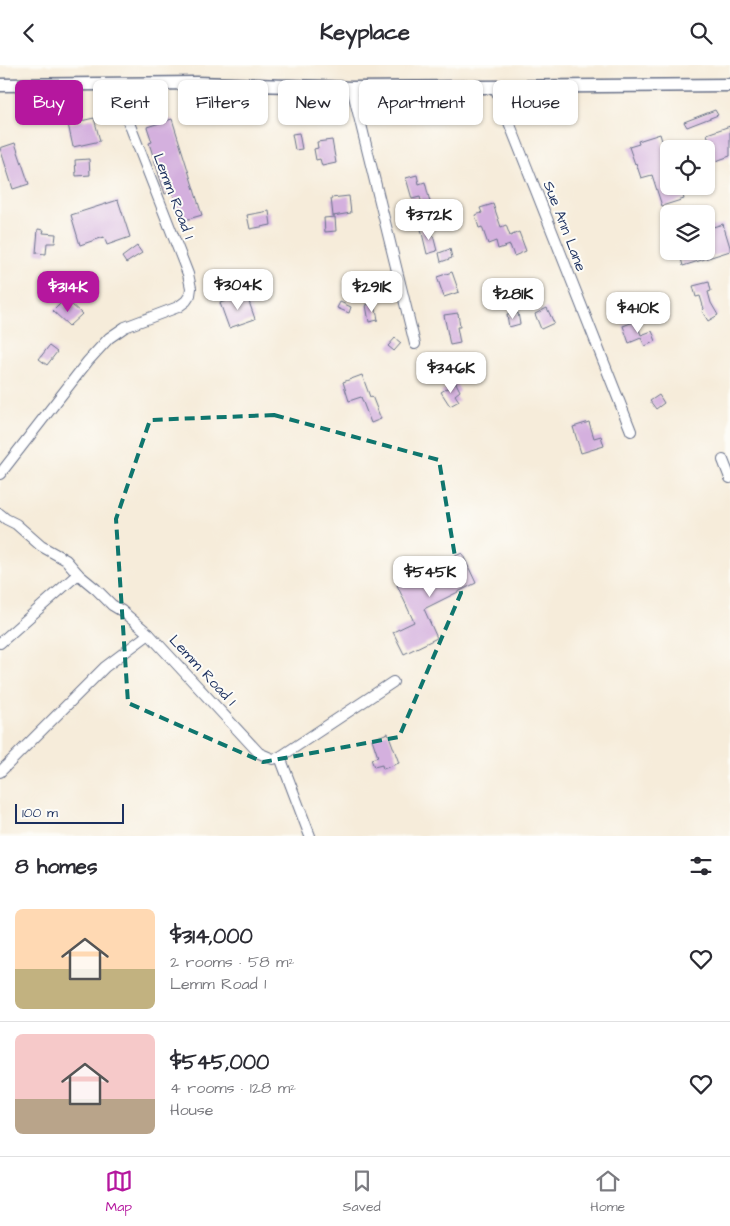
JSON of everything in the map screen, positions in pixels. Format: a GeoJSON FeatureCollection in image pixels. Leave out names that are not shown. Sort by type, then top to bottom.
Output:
{"type":"FeatureCollection","features":[{"type":"Feature","properties":{"kind":"main road"},"geometry":{"type":"LineString","coordinates":[[168,83],[352,88],[493,87]]}},
{"type":"Feature","properties":{"kind":"main road"},"geometry":{"type":"LineString","coordinates":[[0,85],[93,84]]}},
{"type":"Feature","properties":{"kind":"main road"},"geometry":{"type":"LineString","coordinates":[[578,86],[730,85]]}},
{"type":"Feature","properties":{"kind":"street"},"geometry":{"type":"LineString","coordinates":[[352,88],[415,344]]}},
{"type":"Feature","properties":{"kind":"street","name":"Lemm Road 1"},"geometry":{"type":"LineString","coordinates":[[0,474],[109,337],[125,327],[178,307],[190,295],[191,288],[188,274],[130,125]]}},
{"type":"Feature","properties":{"kind":"street","name":"Sue Ann Lane"},"geometry":{"type":"LineString","coordinates":[[510,125],[630,431]]}},
{"type":"Feature","properties":{"kind":"street"},"geometry":{"type":"LineString","coordinates":[[723,459],[730,478]]}},
{"type":"Feature","properties":{"kind":"street","name":"Lemm Road 1"},"geometry":{"type":"LineString","coordinates":[[0,514],[16,524],[41,546],[66,560],[78,574],[112,605],[122,611],[149,635],[259,753],[272,759],[280,757]]}},
{"type":"Feature","properties":{"kind":"street"},"geometry":{"type":"LineString","coordinates":[[0,643],[78,574]]}},
{"type":"Feature","properties":{"kind":"street"},"geometry":{"type":"LineString","coordinates":[[0,772],[105,667],[149,635]]}},
{"type":"Feature","properties":{"kind":"street"},"geometry":{"type":"LineString","coordinates":[[310,836],[280,757],[393,682]]}},
{"type":"Feature","properties":{"kind":"highlighted area"},"geometry":{"type":"Polygon","coordinates":[[[274,415],[439,460],[461,593],[399,737],[263,762],[128,703],[116,519],[150,420],[274,415]]]}},
{"type":"Feature","properties":{"kind":"building"},"geometry":{"type":"Polygon","coordinates":[[[715,110],[718,115],[687,127],[684,122],[715,110]]]}},
{"type":"Feature","properties":{"kind":"building"},"geometry":{"type":"Polygon","coordinates":[[[93,118],[93,125],[96,125],[100,141],[73,147],[68,125],[83,125],[83,121],[93,118]]]}},
{"type":"Feature","properties":{"kind":"building"},"geometry":{"type":"Polygon","coordinates":[[[172,119],[202,215],[182,221],[172,191],[165,194],[149,143],[152,142],[147,127],[168,125],[168,120],[172,119]]]}},
{"type":"Feature","properties":{"kind":"building"},"geometry":{"type":"Polygon","coordinates":[[[730,126],[730,156],[716,161],[715,140],[709,140],[707,134],[730,126]]]}},
{"type":"Feature","properties":{"kind":"building"},"geometry":{"type":"Polygon","coordinates":[[[299,133],[302,149],[295,150],[292,134],[299,133]]]}},
{"type":"Feature","properties":{"kind":"building"},"geometry":{"type":"Polygon","coordinates":[[[660,134],[662,140],[660,140],[660,195],[683,195],[684,199],[662,205],[652,175],[641,178],[635,164],[629,147],[639,144],[638,141],[660,134]]]}},
{"type":"Feature","properties":{"kind":"building"},"geometry":{"type":"Polygon","coordinates":[[[332,140],[336,163],[322,166],[320,159],[316,160],[314,149],[318,148],[317,142],[332,140]]]}},
{"type":"Feature","properties":{"kind":"building"},"geometry":{"type":"Polygon","coordinates":[[[15,143],[29,184],[13,189],[0,148],[15,143]]]}},
{"type":"Feature","properties":{"kind":"building"},"geometry":{"type":"Polygon","coordinates":[[[89,159],[90,175],[76,176],[75,160],[89,159]]]}},
{"type":"Feature","properties":{"kind":"building"},"geometry":{"type":"Polygon","coordinates":[[[417,175],[419,184],[425,182],[430,202],[422,204],[420,197],[412,199],[406,178],[417,175]]]}},
{"type":"Feature","properties":{"kind":"building"},"geometry":{"type":"Polygon","coordinates":[[[349,196],[351,213],[333,216],[331,198],[349,196]]]}},
{"type":"Feature","properties":{"kind":"building"},"geometry":{"type":"Polygon","coordinates":[[[118,200],[130,237],[107,245],[104,237],[80,245],[71,215],[118,200]]]}},
{"type":"Feature","properties":{"kind":"building"},"geometry":{"type":"Polygon","coordinates":[[[493,204],[501,227],[506,225],[510,236],[519,232],[526,251],[514,256],[510,245],[498,249],[496,241],[488,244],[482,227],[479,228],[475,215],[482,213],[480,208],[493,204]]]}},
{"type":"Feature","properties":{"kind":"building"},"geometry":{"type":"Polygon","coordinates":[[[269,211],[271,225],[250,229],[247,215],[269,211]]]}},
{"type":"Feature","properties":{"kind":"building"},"geometry":{"type":"Polygon","coordinates":[[[335,217],[336,231],[325,232],[324,218],[335,217]]]}},
{"type":"Feature","properties":{"kind":"building"},"geometry":{"type":"Polygon","coordinates":[[[723,224],[730,251],[715,256],[715,226],[723,224]]]}},
{"type":"Feature","properties":{"kind":"building"},"geometry":{"type":"Polygon","coordinates":[[[427,227],[429,236],[433,235],[437,251],[427,254],[421,229],[427,227]]]}},
{"type":"Feature","properties":{"kind":"building"},"geometry":{"type":"Polygon","coordinates":[[[38,229],[44,230],[43,233],[56,234],[55,243],[47,243],[46,254],[36,253],[38,229]]]}},
{"type":"Feature","properties":{"kind":"building"},"geometry":{"type":"Polygon","coordinates":[[[137,246],[142,253],[126,263],[122,257],[137,246]]]}},
{"type":"Feature","properties":{"kind":"building"},"geometry":{"type":"Polygon","coordinates":[[[450,249],[452,258],[441,262],[439,253],[450,249]]]}},
{"type":"Feature","properties":{"kind":"building"},"geometry":{"type":"Polygon","coordinates":[[[681,260],[702,260],[683,266],[681,260]]]}},
{"type":"Feature","properties":{"kind":"building"},"geometry":{"type":"Polygon","coordinates":[[[452,272],[459,292],[444,297],[437,277],[452,272]]]}},
{"type":"Feature","properties":{"kind":"building"},"geometry":{"type":"Polygon","coordinates":[[[709,282],[711,291],[708,292],[711,303],[718,315],[708,321],[702,311],[704,309],[700,296],[696,297],[693,286],[709,282]]]}},
{"type":"Feature","properties":{"kind":"building"},"geometry":{"type":"Polygon","coordinates":[[[75,283],[90,283],[90,294],[75,294],[75,283]]]}},
{"type":"Feature","properties":{"kind":"building"},"geometry":{"type":"Polygon","coordinates":[[[246,293],[255,319],[229,328],[220,303],[246,293]]]}},
{"type":"Feature","properties":{"kind":"building"},"geometry":{"type":"Polygon","coordinates":[[[340,302],[351,307],[349,313],[337,308],[340,302]]]}},
{"type":"Feature","properties":{"kind":"building"},"geometry":{"type":"Polygon","coordinates":[[[61,303],[66,307],[70,303],[82,314],[69,326],[53,311],[61,303]]]}},
{"type":"Feature","properties":{"kind":"building"},"geometry":{"type":"Polygon","coordinates":[[[375,303],[378,320],[369,322],[366,305],[375,303]]]}},
{"type":"Feature","properties":{"kind":"building"},"geometry":{"type":"Polygon","coordinates":[[[547,308],[554,323],[541,329],[535,314],[547,308]]]}},
{"type":"Feature","properties":{"kind":"building"},"geometry":{"type":"Polygon","coordinates":[[[458,313],[460,327],[457,327],[460,343],[450,345],[444,315],[458,313]]]}},
{"type":"Feature","properties":{"kind":"building"},"geometry":{"type":"Polygon","coordinates":[[[518,313],[520,324],[509,327],[507,315],[518,313]]]}},
{"type":"Feature","properties":{"kind":"building"},"geometry":{"type":"Polygon","coordinates":[[[636,321],[641,335],[652,331],[656,341],[645,346],[641,338],[629,343],[623,326],[636,321]]]}},
{"type":"Feature","properties":{"kind":"building"},"geometry":{"type":"Polygon","coordinates":[[[395,338],[401,343],[394,351],[388,346],[395,338]]]}},
{"type":"Feature","properties":{"kind":"building"},"geometry":{"type":"Polygon","coordinates":[[[49,346],[57,352],[47,365],[39,359],[49,346]]]}},
{"type":"Feature","properties":{"kind":"building"},"geometry":{"type":"Polygon","coordinates":[[[362,375],[381,419],[371,423],[361,397],[349,401],[343,382],[362,375]]]}},
{"type":"Feature","properties":{"kind":"building"},"geometry":{"type":"Polygon","coordinates":[[[456,383],[460,391],[455,395],[459,401],[450,406],[441,392],[456,383]]]}},
{"type":"Feature","properties":{"kind":"building"},"geometry":{"type":"Polygon","coordinates":[[[659,395],[664,403],[656,409],[650,401],[659,395]]]}},
{"type":"Feature","properties":{"kind":"building"},"geometry":{"type":"Polygon","coordinates":[[[589,422],[594,438],[601,436],[604,446],[581,453],[573,427],[589,422]]]}},
{"type":"Feature","properties":{"kind":"building"},"geometry":{"type":"Polygon","coordinates":[[[462,553],[476,583],[424,609],[437,638],[404,654],[393,632],[414,622],[397,585],[413,578],[409,570],[417,566],[420,573],[462,553]]]}},
{"type":"Feature","properties":{"kind":"building"},"geometry":{"type":"Polygon","coordinates":[[[388,733],[399,763],[383,769],[382,765],[374,767],[371,759],[378,757],[372,739],[388,733]]]}}]}
